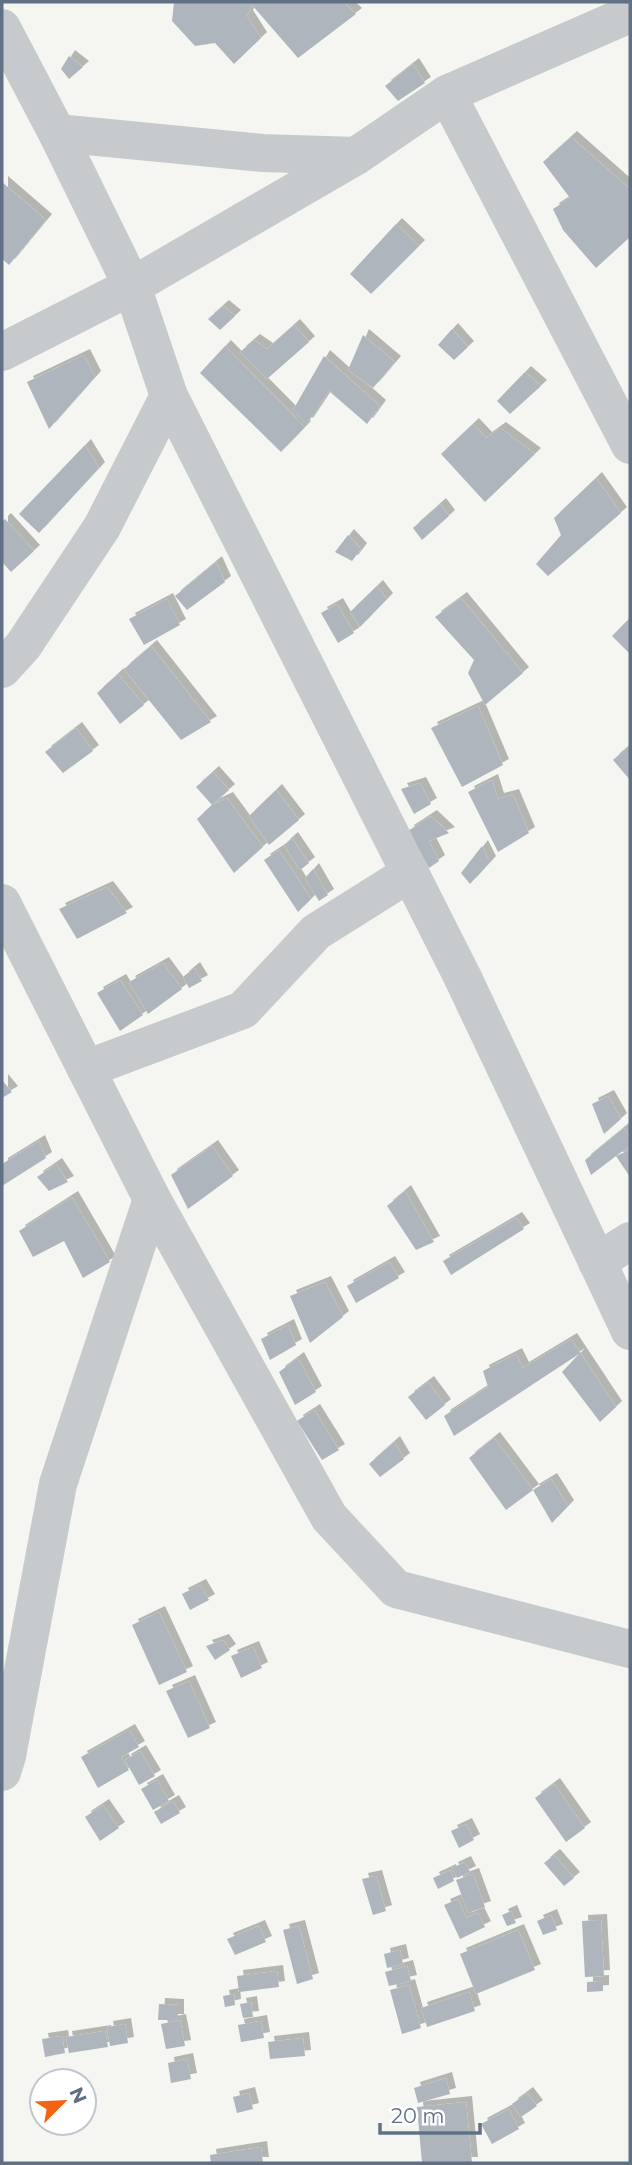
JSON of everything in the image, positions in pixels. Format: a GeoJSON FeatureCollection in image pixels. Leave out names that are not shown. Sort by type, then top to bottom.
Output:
{"type":"FeatureCollection","features":[{"type":"Feature","properties":{"kind":"street"},"geometry":{"type":"LineString","coordinates":[[2,352],[132,286],[356,156],[446,94],[630,14]]}},
{"type":"Feature","properties":{"kind":"street"},"geometry":{"type":"LineString","coordinates":[[2,28],[132,286],[169,397],[462,976],[630,1331]]}},
{"type":"Feature","properties":{"kind":"street"},"geometry":{"type":"LineString","coordinates":[[446,94],[630,445]]}},
{"type":"Feature","properties":{"kind":"street"},"geometry":{"type":"LineString","coordinates":[[57,133],[263,153],[356,156]]}},
{"type":"Feature","properties":{"kind":"street"},"geometry":{"type":"LineString","coordinates":[[2,669],[23,646],[102,527],[169,397]]}},
{"type":"Feature","properties":{"kind":"street"},"geometry":{"type":"LineString","coordinates":[[86,1069],[243,1010],[316,932],[410,873]]}},
{"type":"Feature","properties":{"kind":"street"},"geometry":{"type":"LineString","coordinates":[[2,903],[152,1199],[329,1517],[396,1589],[630,1649]]}},
{"type":"Feature","properties":{"kind":"street"},"geometry":{"type":"LineString","coordinates":[[2,1772],[58,1484],[152,1199]]}},
{"type":"Feature","properties":{"kind":"street"},"geometry":{"type":"LineString","coordinates":[[597,1262],[630,1241]]}},
{"type":"Feature","properties":{"kind":"building"},"geometry":{"type":"Polygon","coordinates":[[[174,2],[343,2],[356,14],[298,58],[252,5],[247,16],[261,38],[234,64],[215,43],[195,46],[172,21],[174,2]]]}},
{"type":"Feature","properties":{"kind":"building"},"geometry":{"type":"Polygon","coordinates":[[[69,56],[83,67],[69,79],[61,69],[69,56]]]}},
{"type":"Feature","properties":{"kind":"building"},"geometry":{"type":"Polygon","coordinates":[[[413,64],[425,83],[398,101],[385,86],[413,64]]]}},
{"type":"Feature","properties":{"kind":"building"},"geometry":{"type":"Polygon","coordinates":[[[571,137],[630,189],[630,237],[596,268],[563,230],[553,209],[570,198],[543,162],[571,137]]]}},
{"type":"Feature","properties":{"kind":"building"},"geometry":{"type":"Polygon","coordinates":[[[2,182],[46,220],[9,265],[2,259],[2,182]]]}},
{"type":"Feature","properties":{"kind":"building"},"geometry":{"type":"Polygon","coordinates":[[[396,224],[419,246],[371,294],[350,274],[396,224]]]}},
{"type":"Feature","properties":{"kind":"building"},"geometry":{"type":"Polygon","coordinates":[[[223,306],[235,316],[220,330],[208,319],[223,306]]]}},
{"type":"Feature","properties":{"kind":"building"},"geometry":{"type":"Polygon","coordinates":[[[294,325],[309,342],[267,379],[240,352],[254,340],[267,349],[294,325]]]}},
{"type":"Feature","properties":{"kind":"building"},"geometry":{"type":"Polygon","coordinates":[[[452,329],[468,347],[454,360],[438,345],[452,329]]]}},
{"type":"Feature","properties":{"kind":"building"},"geometry":{"type":"Polygon","coordinates":[[[363,335],[395,362],[373,388],[348,370],[363,335]]]}},
{"type":"Feature","properties":{"kind":"building"},"geometry":{"type":"Polygon","coordinates":[[[225,346],[305,427],[281,452],[200,373],[225,346]]]}},
{"type":"Feature","properties":{"kind":"building"},"geometry":{"type":"Polygon","coordinates":[[[84,355],[95,377],[49,429],[27,382],[84,355]]]}},
{"type":"Feature","properties":{"kind":"building"},"geometry":{"type":"Polygon","coordinates":[[[324,356],[380,406],[367,424],[329,391],[307,424],[293,410],[324,356]]]}},
{"type":"Feature","properties":{"kind":"building"},"geometry":{"type":"Polygon","coordinates":[[[525,372],[541,386],[510,414],[497,401],[525,372]]]}},
{"type":"Feature","properties":{"kind":"building"},"geometry":{"type":"Polygon","coordinates":[[[473,424],[486,438],[500,428],[535,454],[485,502],[441,454],[473,424]]]}},
{"type":"Feature","properties":{"kind":"building"},"geometry":{"type":"Polygon","coordinates":[[[85,445],[99,468],[39,533],[19,514],[85,445]]]}},
{"type":"Feature","properties":{"kind":"building"},"geometry":{"type":"Polygon","coordinates":[[[596,478],[621,513],[548,576],[536,564],[561,535],[554,518],[596,478]]]}},
{"type":"Feature","properties":{"kind":"building"},"geometry":{"type":"Polygon","coordinates":[[[440,504],[449,516],[422,540],[413,528],[440,504]]]}},
{"type":"Feature","properties":{"kind":"building"},"geometry":{"type":"Polygon","coordinates":[[[5,519],[34,551],[11,572],[2,562],[2,522],[5,519]]]}},
{"type":"Feature","properties":{"kind":"building"},"geometry":{"type":"Polygon","coordinates":[[[348,535],[361,549],[352,561],[335,552],[348,535]]]}},
{"type":"Feature","properties":{"kind":"building"},"geometry":{"type":"Polygon","coordinates":[[[216,562],[225,582],[187,610],[175,596],[216,562]]]}},
{"type":"Feature","properties":{"kind":"building"},"geometry":{"type":"Polygon","coordinates":[[[377,586],[387,599],[360,627],[350,612],[377,586]]]}},
{"type":"Feature","properties":{"kind":"building"},"geometry":{"type":"Polygon","coordinates":[[[461,598],[523,673],[485,705],[468,673],[474,660],[435,617],[461,598]]]}},
{"type":"Feature","properties":{"kind":"building"},"geometry":{"type":"Polygon","coordinates":[[[167,599],[180,625],[144,645],[129,619],[167,599]]]}},
{"type":"Feature","properties":{"kind":"building"},"geometry":{"type":"Polygon","coordinates":[[[337,604],[354,633],[338,643],[321,613],[337,604]]]}},
{"type":"Feature","properties":{"kind":"building"},"geometry":{"type":"Polygon","coordinates":[[[630,618],[630,654],[612,636],[630,618]]]}},
{"type":"Feature","properties":{"kind":"building"},"geometry":{"type":"Polygon","coordinates":[[[151,646],[211,722],[181,740],[124,669],[151,646]]]}},
{"type":"Feature","properties":{"kind":"building"},"geometry":{"type":"Polygon","coordinates":[[[118,674],[144,705],[120,724],[97,693],[118,674]]]}},
{"type":"Feature","properties":{"kind":"building"},"geometry":{"type":"Polygon","coordinates":[[[478,706],[503,765],[462,787],[431,728],[478,706]]]}},
{"type":"Feature","properties":{"kind":"building"},"geometry":{"type":"Polygon","coordinates":[[[76,728],[93,751],[63,773],[45,752],[76,728]]]}},
{"type":"Feature","properties":{"kind":"building"},"geometry":{"type":"Polygon","coordinates":[[[630,745],[630,780],[613,760],[630,745]]]}},
{"type":"Feature","properties":{"kind":"building"},"geometry":{"type":"Polygon","coordinates":[[[213,772],[229,790],[212,805],[196,787],[213,772]]]}},
{"type":"Feature","properties":{"kind":"building"},"geometry":{"type":"Polygon","coordinates":[[[492,780],[498,799],[513,795],[529,833],[498,852],[468,792],[492,780]]]}},
{"type":"Feature","properties":{"kind":"building"},"geometry":{"type":"Polygon","coordinates":[[[420,783],[431,804],[414,814],[401,789],[420,783]]]}},
{"type":"Feature","properties":{"kind":"building"},"geometry":{"type":"Polygon","coordinates":[[[276,790],[299,820],[269,845],[249,816],[276,790]]]}},
{"type":"Feature","properties":{"kind":"building"},"geometry":{"type":"Polygon","coordinates":[[[227,798],[263,847],[234,873],[197,819],[212,805],[227,798]]]}},
{"type":"Feature","properties":{"kind":"building"},"geometry":{"type":"Polygon","coordinates":[[[431,816],[449,833],[429,841],[439,861],[429,868],[408,831],[431,816]]]}},
{"type":"Feature","properties":{"kind":"building"},"geometry":{"type":"Polygon","coordinates":[[[292,838],[309,863],[300,870],[284,845],[292,838]]]}},
{"type":"Feature","properties":{"kind":"building"},"geometry":{"type":"Polygon","coordinates":[[[482,846],[490,862],[470,884],[461,873],[482,846]]]}},
{"type":"Feature","properties":{"kind":"building"},"geometry":{"type":"Polygon","coordinates":[[[279,850],[311,899],[298,912],[264,860],[279,850]]]}},
{"type":"Feature","properties":{"kind":"building"},"geometry":{"type":"Polygon","coordinates":[[[313,869],[328,895],[319,901],[305,878],[313,869]]]}},
{"type":"Feature","properties":{"kind":"building"},"geometry":{"type":"Polygon","coordinates":[[[107,887],[127,913],[77,939],[59,909],[107,887]]]}},
{"type":"Feature","properties":{"kind":"building"},"geometry":{"type":"Polygon","coordinates":[[[163,963],[182,989],[148,1014],[129,982],[163,963]]]}},
{"type":"Feature","properties":{"kind":"building"},"geometry":{"type":"Polygon","coordinates":[[[194,968],[202,981],[189,988],[183,977],[194,968]]]}},
{"type":"Feature","properties":{"kind":"building"},"geometry":{"type":"Polygon","coordinates":[[[120,980],[143,1015],[120,1031],[97,993],[120,980]]]}},
{"type":"Feature","properties":{"kind":"building"},"geometry":{"type":"Polygon","coordinates":[[[2,1080],[12,1092],[2,1098],[2,1080]]]}},
{"type":"Feature","properties":{"kind":"building"},"geometry":{"type":"Polygon","coordinates":[[[608,1096],[621,1119],[604,1134],[592,1104],[608,1096]]]}},
{"type":"Feature","properties":{"kind":"building"},"geometry":{"type":"Polygon","coordinates":[[[624,1128],[630,1139],[630,1146],[591,1175],[585,1160],[624,1128]]]}},
{"type":"Feature","properties":{"kind":"building"},"geometry":{"type":"Polygon","coordinates":[[[39,1141],[46,1158],[2,1186],[2,1164],[39,1141]]]}},
{"type":"Feature","properties":{"kind":"building"},"geometry":{"type":"Polygon","coordinates":[[[212,1146],[233,1176],[188,1209],[171,1175],[212,1146]]]}},
{"type":"Feature","properties":{"kind":"building"},"geometry":{"type":"Polygon","coordinates":[[[630,1150],[630,1177],[616,1156],[630,1150]]]}},
{"type":"Feature","properties":{"kind":"building"},"geometry":{"type":"Polygon","coordinates":[[[56,1164],[68,1182],[49,1191],[37,1177],[56,1164]]]}},
{"type":"Feature","properties":{"kind":"building"},"geometry":{"type":"Polygon","coordinates":[[[405,1191],[434,1242],[416,1250],[387,1206],[405,1191]]]}},
{"type":"Feature","properties":{"kind":"building"},"geometry":{"type":"Polygon","coordinates":[[[72,1197],[110,1262],[83,1278],[64,1241],[33,1257],[19,1231],[72,1197]]]}},
{"type":"Feature","properties":{"kind":"building"},"geometry":{"type":"Polygon","coordinates":[[[516,1218],[524,1229],[451,1275],[443,1261],[516,1218]]]}},
{"type":"Feature","properties":{"kind":"building"},"geometry":{"type":"Polygon","coordinates":[[[389,1262],[399,1278],[356,1303],[347,1286],[389,1262]]]}},
{"type":"Feature","properties":{"kind":"building"},"geometry":{"type":"Polygon","coordinates":[[[325,1282],[343,1317],[310,1343],[290,1296],[325,1282]]]}},
{"type":"Feature","properties":{"kind":"building"},"geometry":{"type":"Polygon","coordinates":[[[288,1325],[296,1345],[270,1360],[261,1339],[288,1325]]]}},
{"type":"Feature","properties":{"kind":"building"},"geometry":{"type":"Polygon","coordinates":[[[571,1339],[616,1407],[600,1422],[562,1372],[579,1354],[454,1436],[444,1416],[488,1387],[483,1371],[516,1354],[523,1368],[571,1339]]]}},
{"type":"Feature","properties":{"kind":"building"},"geometry":{"type":"Polygon","coordinates":[[[298,1358],[316,1392],[295,1405],[279,1372],[298,1358]]]}},
{"type":"Feature","properties":{"kind":"building"},"geometry":{"type":"Polygon","coordinates":[[[428,1382],[445,1405],[426,1420],[408,1397],[428,1382]]]}},
{"type":"Feature","properties":{"kind":"building"},"geometry":{"type":"Polygon","coordinates":[[[314,1410],[339,1450],[322,1460],[297,1421],[314,1410]]]}},
{"type":"Feature","properties":{"kind":"building"},"geometry":{"type":"Polygon","coordinates":[[[494,1438],[533,1490],[506,1510],[469,1458],[494,1438]]]}},
{"type":"Feature","properties":{"kind":"building"},"geometry":{"type":"Polygon","coordinates":[[[394,1442],[404,1459],[380,1477],[369,1464],[394,1442]]]}},
{"type":"Feature","properties":{"kind":"building"},"geometry":{"type":"Polygon","coordinates":[[[551,1479],[568,1506],[552,1523],[533,1490],[551,1479]]]}},
{"type":"Feature","properties":{"kind":"building"},"geometry":{"type":"Polygon","coordinates":[[[200,1585],[209,1600],[190,1610],[182,1594],[200,1585]]]}},
{"type":"Feature","properties":{"kind":"building"},"geometry":{"type":"Polygon","coordinates":[[[159,1612],[187,1672],[159,1685],[132,1625],[159,1612]]]}},
{"type":"Feature","properties":{"kind":"building"},"geometry":{"type":"Polygon","coordinates":[[[223,1640],[230,1650],[215,1660],[206,1646],[223,1640]]]}},
{"type":"Feature","properties":{"kind":"building"},"geometry":{"type":"Polygon","coordinates":[[[253,1647],[262,1668],[241,1678],[231,1656],[253,1647]]]}},
{"type":"Feature","properties":{"kind":"building"},"geometry":{"type":"Polygon","coordinates":[[[189,1681],[210,1728],[188,1738],[166,1691],[189,1681]]]}},
{"type":"Feature","properties":{"kind":"building"},"geometry":{"type":"Polygon","coordinates":[[[129,1730],[139,1747],[121,1757],[129,1770],[98,1788],[81,1757],[129,1730]]]}},
{"type":"Feature","properties":{"kind":"building"},"geometry":{"type":"Polygon","coordinates":[[[140,1751],[155,1776],[139,1785],[125,1760],[140,1751]]]}},
{"type":"Feature","properties":{"kind":"building"},"geometry":{"type":"Polygon","coordinates":[[[157,1780],[169,1801],[153,1810],[141,1789],[157,1780]]]}},
{"type":"Feature","properties":{"kind":"building"},"geometry":{"type":"Polygon","coordinates":[[[554,1784],[585,1828],[566,1842],[535,1798],[554,1784]]]}},
{"type":"Feature","properties":{"kind":"building"},"geometry":{"type":"Polygon","coordinates":[[[173,1801],[180,1813],[161,1824],[154,1812],[173,1801]]]}},
{"type":"Feature","properties":{"kind":"building"},"geometry":{"type":"Polygon","coordinates":[[[103,1805],[119,1828],[100,1841],[85,1817],[103,1805]]]}},
{"type":"Feature","properties":{"kind":"building"},"geometry":{"type":"Polygon","coordinates":[[[466,1824],[474,1840],[459,1848],[451,1831],[466,1824]]]}},
{"type":"Feature","properties":{"kind":"building"},"geometry":{"type":"Polygon","coordinates":[[[554,1855],[574,1878],[564,1886],[544,1863],[554,1855]]]}},
{"type":"Feature","properties":{"kind":"building"},"geometry":{"type":"Polygon","coordinates":[[[465,1862],[470,1872],[457,1878],[452,1868],[465,1862]]]}},
{"type":"Feature","properties":{"kind":"building"},"geometry":{"type":"Polygon","coordinates":[[[450,1870],[454,1881],[438,1889],[433,1878],[450,1870]]]}},
{"type":"Feature","properties":{"kind":"building"},"geometry":{"type":"Polygon","coordinates":[[[473,1874],[485,1907],[468,1913],[456,1880],[473,1874]]]}},
{"type":"Feature","properties":{"kind":"building"},"geometry":{"type":"Polygon","coordinates":[[[376,1876],[386,1911],[373,1915],[362,1879],[376,1876]]]}},
{"type":"Feature","properties":{"kind":"building"},"geometry":{"type":"Polygon","coordinates":[[[458,1899],[466,1918],[478,1913],[485,1927],[460,1939],[444,1905],[458,1899]]]}},
{"type":"Feature","properties":{"kind":"building"},"geometry":{"type":"Polygon","coordinates":[[[511,1911],[516,1923],[507,1926],[502,1915],[511,1911]]]}},
{"type":"Feature","properties":{"kind":"building"},"geometry":{"type":"Polygon","coordinates":[[[551,1915],[557,1930],[543,1935],[537,1921],[551,1915]]]}},
{"type":"Feature","properties":{"kind":"building"},"geometry":{"type":"Polygon","coordinates":[[[601,1920],[604,1976],[585,1977],[582,1921],[601,1920]]]}},
{"type":"Feature","properties":{"kind":"building"},"geometry":{"type":"Polygon","coordinates":[[[259,1926],[266,1942],[235,1955],[227,1939],[259,1926]]]}},
{"type":"Feature","properties":{"kind":"building"},"geometry":{"type":"Polygon","coordinates":[[[299,1926],[313,1979],[297,1984],[283,1930],[299,1926]]]}},
{"type":"Feature","properties":{"kind":"building"},"geometry":{"type":"Polygon","coordinates":[[[518,1930],[535,1970],[476,1994],[460,1954],[518,1930]]]}},
{"type":"Feature","properties":{"kind":"building"},"geometry":{"type":"Polygon","coordinates":[[[400,1950],[403,1964],[387,1968],[384,1954],[400,1950]]]}},
{"type":"Feature","properties":{"kind":"building"},"geometry":{"type":"Polygon","coordinates":[[[407,1966],[411,1981],[389,1986],[385,1972],[407,1966]]]}},
{"type":"Feature","properties":{"kind":"building"},"geometry":{"type":"Polygon","coordinates":[[[277,1971],[279,1987],[239,1992],[237,1976],[277,1971]]]}},
{"type":"Feature","properties":{"kind":"building"},"geometry":{"type":"Polygon","coordinates":[[[603,1981],[603,1991],[587,1992],[587,1982],[603,1981]]]}},
{"type":"Feature","properties":{"kind":"building"},"geometry":{"type":"Polygon","coordinates":[[[409,1985],[421,2028],[402,2034],[390,1990],[409,1985]]]}},
{"type":"Feature","properties":{"kind":"building"},"geometry":{"type":"Polygon","coordinates":[[[469,1992],[475,2011],[427,2027],[421,2008],[469,1992]]]}},
{"type":"Feature","properties":{"kind":"building"},"geometry":{"type":"Polygon","coordinates":[[[234,1994],[235,2005],[225,2007],[223,1996],[234,1994]]]}},
{"type":"Feature","properties":{"kind":"building"},"geometry":{"type":"Polygon","coordinates":[[[251,2002],[253,2017],[243,2018],[240,2004],[251,2002]]]}},
{"type":"Feature","properties":{"kind":"building"},"geometry":{"type":"Polygon","coordinates":[[[159,2004],[178,2005],[178,2020],[158,2020],[159,2004]]]}},
{"type":"Feature","properties":{"kind":"building"},"geometry":{"type":"Polygon","coordinates":[[[180,2020],[185,2046],[166,2049],[161,2024],[180,2020]]]}},
{"type":"Feature","properties":{"kind":"building"},"geometry":{"type":"Polygon","coordinates":[[[261,2021],[264,2038],[241,2042],[238,2025],[261,2021]]]}},
{"type":"Feature","properties":{"kind":"building"},"geometry":{"type":"Polygon","coordinates":[[[125,2024],[128,2043],[110,2046],[107,2027],[125,2024]]]}},
{"type":"Feature","properties":{"kind":"building"},"geometry":{"type":"Polygon","coordinates":[[[105,2031],[108,2047],[69,2053],[66,2037],[105,2031]]]}},
{"type":"Feature","properties":{"kind":"building"},"geometry":{"type":"Polygon","coordinates":[[[62,2036],[65,2053],[45,2057],[42,2039],[62,2036]]]}},
{"type":"Feature","properties":{"kind":"building"},"geometry":{"type":"Polygon","coordinates":[[[303,2038],[305,2056],[270,2059],[268,2042],[303,2038]]]}},
{"type":"Feature","properties":{"kind":"building"},"geometry":{"type":"Polygon","coordinates":[[[187,2059],[191,2079],[171,2083],[168,2063],[187,2059]]]}},
{"type":"Feature","properties":{"kind":"building"},"geometry":{"type":"Polygon","coordinates":[[[446,2078],[450,2094],[418,2103],[414,2088],[446,2078]]]}},
{"type":"Feature","properties":{"kind":"building"},"geometry":{"type":"Polygon","coordinates":[[[249,2093],[253,2109],[237,2113],[233,2097],[249,2093]]]}},
{"type":"Feature","properties":{"kind":"building"},"geometry":{"type":"Polygon","coordinates":[[[527,2093],[537,2106],[521,2117],[512,2104],[527,2093]]]}},
{"type":"Feature","properties":{"kind":"building"},"geometry":{"type":"Polygon","coordinates":[[[466,2102],[472,2163],[422,2163],[417,2107],[466,2102]]]}},
{"type":"Feature","properties":{"kind":"building"},"geometry":{"type":"Polygon","coordinates":[[[509,2109],[519,2129],[492,2144],[481,2124],[509,2109]]]}},
{"type":"Feature","properties":{"kind":"building"},"geometry":{"type":"Polygon","coordinates":[[[261,2147],[263,2163],[211,2163],[210,2155],[261,2147]]]}}]}
